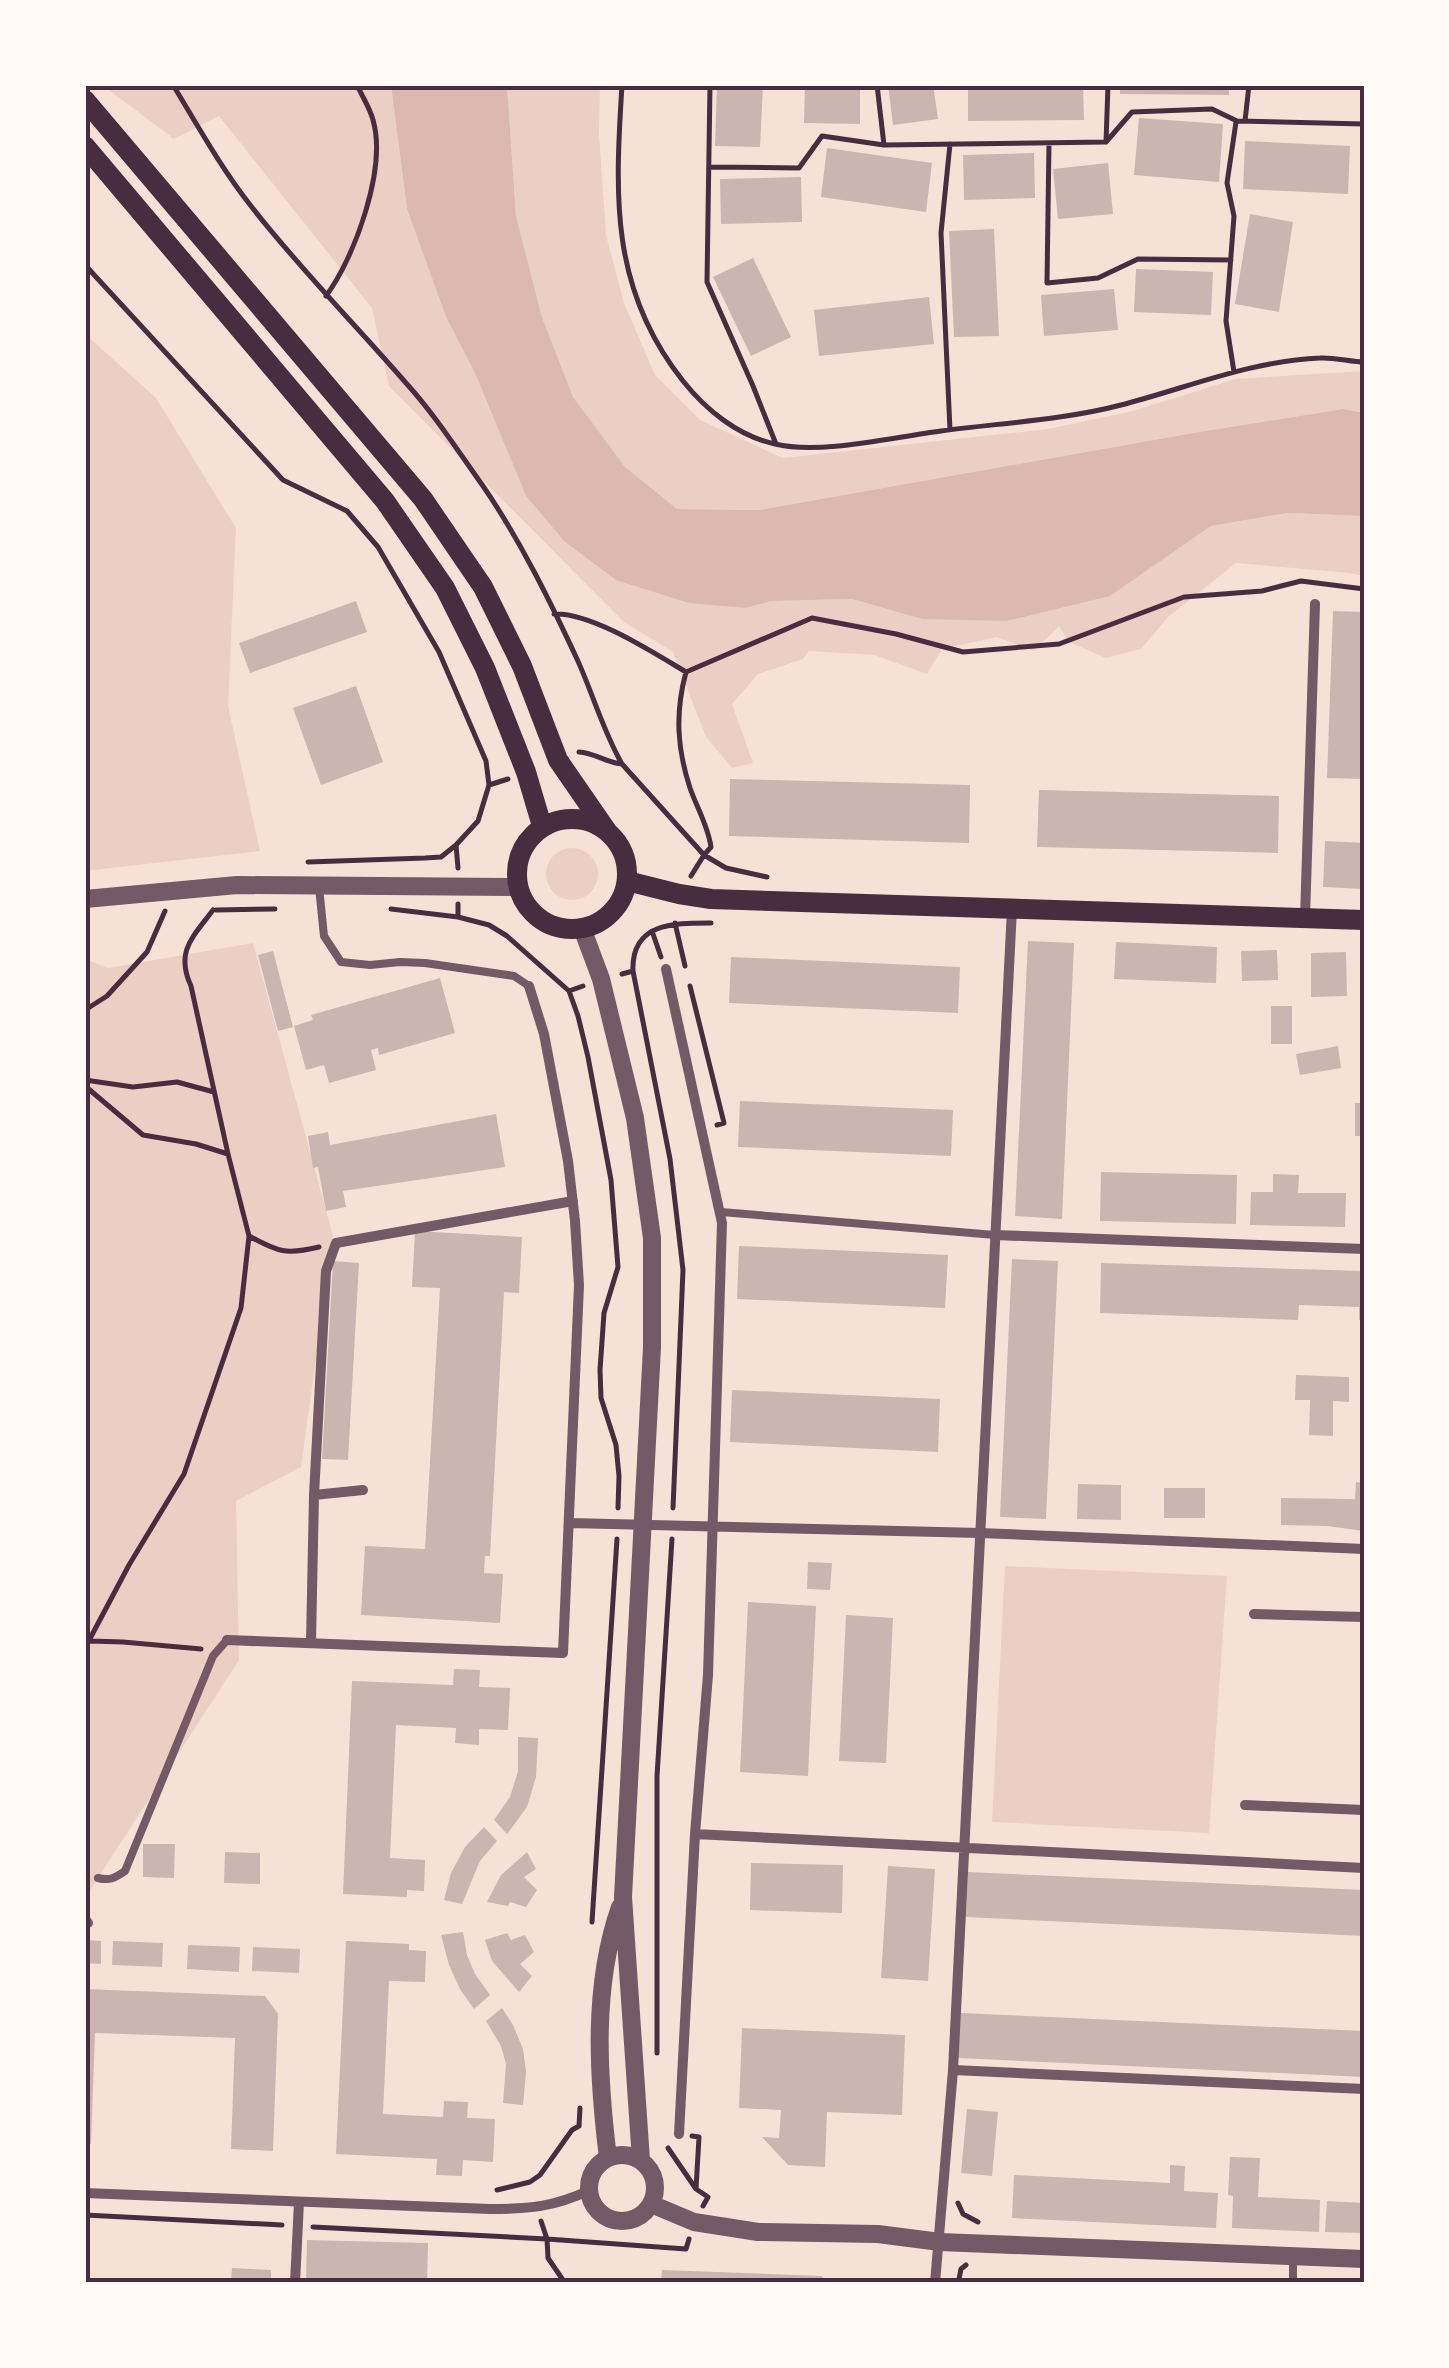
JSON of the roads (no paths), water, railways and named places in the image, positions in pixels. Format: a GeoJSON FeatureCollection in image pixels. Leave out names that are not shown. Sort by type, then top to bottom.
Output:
{"type":"FeatureCollection","features":[{"type":"Feature","properties":{"kind":"main road"},"geometry":{"type":"LineString","coordinates":[[85,100],[423,499],[483,586],[522,666],[558,760],[608,830],[624,853],[628,867],[617,906],[596,924],[568,929],[542,920],[523,900],[516,873],[518,860],[532,835],[555,820],[582,819],[608,830]]}},
{"type":"Feature","properties":{"kind":"main road"},"geometry":{"type":"LineString","coordinates":[[85,146],[385,501],[445,588],[485,668],[526,772],[542,826]]}},
{"type":"Feature","properties":{"kind":"main road"},"geometry":{"type":"LineString","coordinates":[[627,881],[711,899],[1364,920]]}},
{"type":"Feature","properties":{"kind":"street"},"geometry":{"type":"LineString","coordinates":[[1305,918],[1315,604]]}},
{"type":"Feature","properties":{"kind":"street"},"geometry":{"type":"LineString","coordinates":[[85,898],[237,885],[518,887]]}},
{"type":"Feature","properties":{"kind":"street"},"geometry":{"type":"LineString","coordinates":[[935,2283],[953,2070],[1012,908]]}},
{"type":"Feature","properties":{"kind":"street"},"geometry":{"type":"LineString","coordinates":[[582,928],[601,980],[635,1118],[652,1238],[652,1347],[623,1897],[641,2160]]}},
{"type":"Feature","properties":{"kind":"street"},"geometry":{"type":"LineString","coordinates":[[666,969],[721,1212],[708,1674],[679,2134]]}},
{"type":"Feature","properties":{"kind":"street"},"geometry":{"type":"LineString","coordinates":[[227,1640],[563,1653],[579,1285],[573,1201],[556,1090],[528,986]]}},
{"type":"Feature","properties":{"kind":"street"},"geometry":{"type":"LineString","coordinates":[[311,1642],[326,1271],[336,1243],[573,1201]]}},
{"type":"Feature","properties":{"kind":"street"},"geometry":{"type":"LineString","coordinates":[[995,1235],[1364,1249]]}},
{"type":"Feature","properties":{"kind":"street"},"geometry":{"type":"LineString","coordinates":[[314,1495],[363,1490]]}},
{"type":"Feature","properties":{"kind":"street"},"geometry":{"type":"LineString","coordinates":[[570,1523],[980,1533],[1364,1549]]}},
{"type":"Feature","properties":{"kind":"street"},"geometry":{"type":"LineString","coordinates":[[1254,1614],[1364,1617]]}},
{"type":"Feature","properties":{"kind":"street"},"geometry":{"type":"LineString","coordinates":[[1244,1805],[1364,1810]]}},
{"type":"Feature","properties":{"kind":"street"},"geometry":{"type":"LineString","coordinates":[[695,1834],[1364,1868]]}},
{"type":"Feature","properties":{"kind":"street"},"geometry":{"type":"LineString","coordinates":[[608,2158],[599,2028],[608,1939],[623,1897]]}},
{"type":"Feature","properties":{"kind":"street"},"geometry":{"type":"LineString","coordinates":[[953,2070],[1364,2090]]}},
{"type":"Feature","properties":{"kind":"street"},"geometry":{"type":"LineString","coordinates":[[621,2155],[641,2160],[654,2180],[651,2204],[637,2218],[618,2221],[601,2213],[590,2190],[596,2168],[608,2158],[621,2155]]}},
{"type":"Feature","properties":{"kind":"street"},"geometry":{"type":"LineString","coordinates":[[85,2193],[490,2210],[537,2208],[590,2190]]}},
{"type":"Feature","properties":{"kind":"street"},"geometry":{"type":"LineString","coordinates":[[295,2283],[298,2202]]}},
{"type":"Feature","properties":{"kind":"street"},"geometry":{"type":"LineString","coordinates":[[651,2204],[694,2222],[758,2232],[878,2234],[940,2242],[1364,2259]]}},
{"type":"Feature","properties":{"kind":"lane"},"geometry":{"type":"LineString","coordinates":[[319,887],[324,936],[341,962],[425,963],[514,976],[528,986]]}},
{"type":"Feature","properties":{"kind":"lane"},"geometry":{"type":"LineString","coordinates":[[721,1212],[995,1235]]}},
{"type":"Feature","properties":{"kind":"lane"},"geometry":{"type":"LineString","coordinates":[[98,1878],[116,1878],[125,1870],[213,1656],[227,1640]]}},
{"type":"Feature","properties":{"kind":"lane"},"geometry":{"type":"LineString","coordinates":[[1293,2283],[1294,2255]]}}]}
